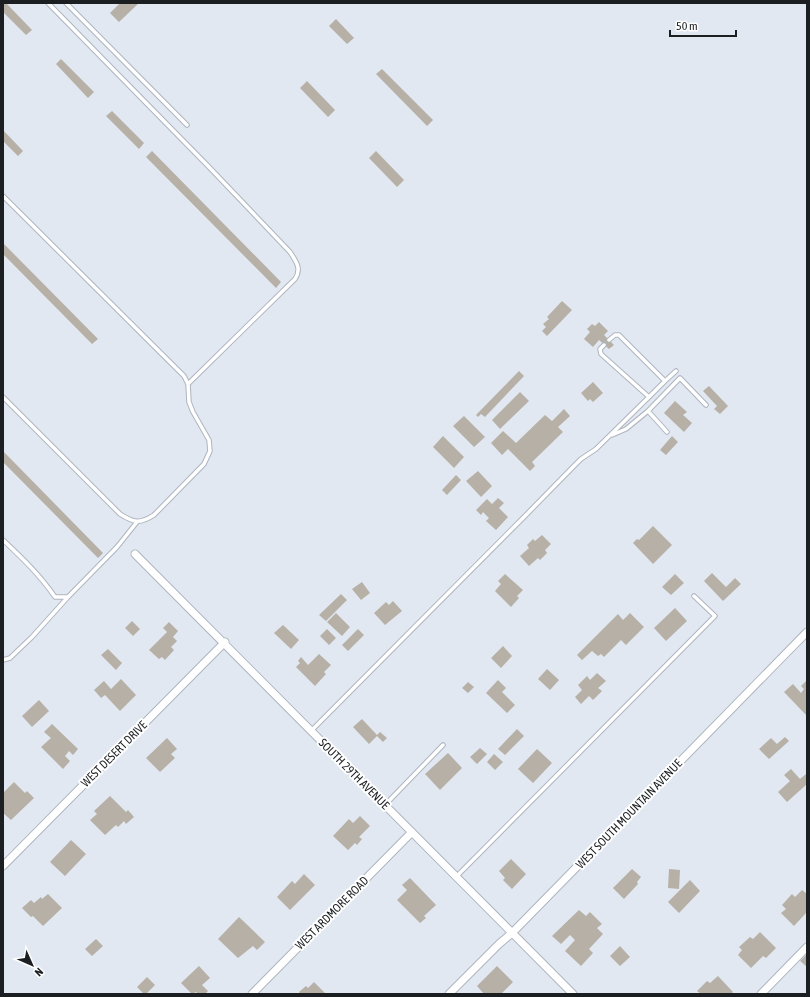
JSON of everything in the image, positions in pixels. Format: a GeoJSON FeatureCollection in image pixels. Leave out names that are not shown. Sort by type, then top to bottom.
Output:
{"type":"FeatureCollection","features":[{"type":"Feature","properties":{"kind":"street","name":"SOUTH 29TH AVENUE"},"geometry":{"type":"LineString","coordinates":[[135,554],[573,994]]}},
{"type":"Feature","properties":{"kind":"street","name":"WEST SOUTH MOUNTAIN AVENUE"},"geometry":{"type":"LineString","coordinates":[[449,994],[512,933],[807,632]]}},
{"type":"Feature","properties":{"kind":"street","name":"WEST DESERT DRIVE"},"geometry":{"type":"LineString","coordinates":[[3,866],[224,642]]}},
{"type":"Feature","properties":{"kind":"street","name":"WEST ARDMORE ROAD"},"geometry":{"type":"LineString","coordinates":[[252,994],[412,832]]}},
{"type":"Feature","properties":{"kind":"street"},"geometry":{"type":"LineString","coordinates":[[761,994],[807,947]]}},
{"type":"Feature","properties":{"kind":"lane"},"geometry":{"type":"LineString","coordinates":[[48,3],[290,252],[299,269],[298,275],[295,279],[188,384]]}},
{"type":"Feature","properties":{"kind":"lane"},"geometry":{"type":"LineString","coordinates":[[66,3],[187,125]]}},
{"type":"Feature","properties":{"kind":"lane"},"geometry":{"type":"LineString","coordinates":[[3,196],[184,376],[188,384],[189,402],[192,412],[209,440],[210,446],[208,457],[204,464],[154,515],[145,521],[137,522],[120,514],[3,397]]}},
{"type":"Feature","properties":{"kind":"lane"},"geometry":{"type":"LineString","coordinates":[[609,340],[615,335],[619,335],[665,381]]}},
{"type":"Feature","properties":{"kind":"lane"},"geometry":{"type":"LineString","coordinates":[[604,345],[600,349],[601,354],[649,397]]}},
{"type":"Feature","properties":{"kind":"lane"},"geometry":{"type":"LineString","coordinates":[[311,731],[581,459],[596,449],[676,372]]}},
{"type":"Feature","properties":{"kind":"lane"},"geometry":{"type":"LineString","coordinates":[[610,435],[626,429],[648,411],[680,378],[706,405]]}},
{"type":"Feature","properties":{"kind":"lane"},"geometry":{"type":"LineString","coordinates":[[648,411],[668,432]]}},
{"type":"Feature","properties":{"kind":"lane"},"geometry":{"type":"LineString","coordinates":[[3,660],[10,658],[32,636],[117,547],[137,522]]}},
{"type":"Feature","properties":{"kind":"lane"},"geometry":{"type":"LineString","coordinates":[[3,540],[29,565],[55,597],[68,598]]}},
{"type":"Feature","properties":{"kind":"lane"},"geometry":{"type":"LineString","coordinates":[[456,877],[714,616],[694,596]]}},
{"type":"Feature","properties":{"kind":"lane"},"geometry":{"type":"LineString","coordinates":[[385,805],[443,745]]}},
{"type":"Feature","properties":{"kind":"building"},"geometry":{"type":"Polygon","coordinates":[[[3,3],[6,3],[32,30],[26,35],[3,12],[3,3]]]}},
{"type":"Feature","properties":{"kind":"building"},"geometry":{"type":"Polygon","coordinates":[[[120,3],[139,3],[119,22],[110,13],[120,3]]]}},
{"type":"Feature","properties":{"kind":"building"},"geometry":{"type":"Polygon","coordinates":[[[336,19],[354,38],[347,44],[329,26],[336,19]]]}},
{"type":"Feature","properties":{"kind":"building"},"geometry":{"type":"Polygon","coordinates":[[[61,59],[94,92],[88,98],[56,64],[61,59]]]}},
{"type":"Feature","properties":{"kind":"building"},"geometry":{"type":"Polygon","coordinates":[[[382,69],[433,120],[427,126],[376,74],[382,69]]]}},
{"type":"Feature","properties":{"kind":"building"},"geometry":{"type":"Polygon","coordinates":[[[307,81],[335,110],[328,117],[300,88],[307,81]]]}},
{"type":"Feature","properties":{"kind":"building"},"geometry":{"type":"Polygon","coordinates":[[[112,111],[144,143],[139,149],[106,116],[112,111]]]}},
{"type":"Feature","properties":{"kind":"building"},"geometry":{"type":"Polygon","coordinates":[[[3,130],[23,151],[18,156],[3,141],[3,130]]]}},
{"type":"Feature","properties":{"kind":"building"},"geometry":{"type":"Polygon","coordinates":[[[152,151],[281,282],[276,288],[146,157],[152,151]]]}},
{"type":"Feature","properties":{"kind":"building"},"geometry":{"type":"Polygon","coordinates":[[[376,151],[404,180],[397,187],[369,158],[376,151]]]}},
{"type":"Feature","properties":{"kind":"building"},"geometry":{"type":"Polygon","coordinates":[[[3,243],[98,339],[92,344],[3,254],[3,243]]]}},
{"type":"Feature","properties":{"kind":"building"},"geometry":{"type":"Polygon","coordinates":[[[562,301],[572,310],[547,336],[542,331],[546,327],[543,324],[549,319],[547,317],[562,301]]]}},
{"type":"Feature","properties":{"kind":"building"},"geometry":{"type":"Polygon","coordinates":[[[599,322],[608,331],[604,335],[614,345],[609,349],[599,340],[593,347],[584,339],[590,332],[587,329],[592,324],[595,326],[599,322]]]}},
{"type":"Feature","properties":{"kind":"building"},"geometry":{"type":"Polygon","coordinates":[[[519,371],[524,376],[485,417],[481,414],[478,417],[476,415],[519,371]]]}},
{"type":"Feature","properties":{"kind":"building"},"geometry":{"type":"Polygon","coordinates":[[[593,382],[603,393],[593,402],[590,399],[588,401],[581,393],[593,382]]]}},
{"type":"Feature","properties":{"kind":"building"},"geometry":{"type":"Polygon","coordinates":[[[709,386],[728,406],[720,414],[714,409],[717,406],[703,391],[709,386]]]}},
{"type":"Feature","properties":{"kind":"building"},"geometry":{"type":"Polygon","coordinates":[[[520,392],[529,401],[500,429],[492,420],[520,392]]]}},
{"type":"Feature","properties":{"kind":"building"},"geometry":{"type":"Polygon","coordinates":[[[675,401],[687,412],[683,415],[692,423],[684,432],[664,413],[675,401]]]}},
{"type":"Feature","properties":{"kind":"building"},"geometry":{"type":"Polygon","coordinates":[[[564,409],[570,416],[558,427],[563,432],[532,462],[535,466],[530,471],[508,449],[502,455],[491,443],[503,431],[516,443],[545,415],[552,421],[564,409]]]}},
{"type":"Feature","properties":{"kind":"building"},"geometry":{"type":"Polygon","coordinates":[[[464,416],[485,437],[474,447],[453,426],[464,416]]]}},
{"type":"Feature","properties":{"kind":"building"},"geometry":{"type":"Polygon","coordinates":[[[443,436],[464,457],[454,468],[433,447],[443,436]]]}},
{"type":"Feature","properties":{"kind":"building"},"geometry":{"type":"Polygon","coordinates":[[[672,436],[678,442],[666,455],[660,450],[672,436]]]}},
{"type":"Feature","properties":{"kind":"building"},"geometry":{"type":"Polygon","coordinates":[[[3,451],[103,553],[98,558],[3,462],[3,451]]]}},
{"type":"Feature","properties":{"kind":"building"},"geometry":{"type":"Polygon","coordinates":[[[478,471],[492,486],[481,497],[466,481],[478,471]]]}},
{"type":"Feature","properties":{"kind":"building"},"geometry":{"type":"Polygon","coordinates":[[[456,475],[461,480],[447,495],[442,490],[456,475]]]}},
{"type":"Feature","properties":{"kind":"building"},"geometry":{"type":"Polygon","coordinates":[[[498,498],[504,503],[499,508],[508,517],[496,530],[486,521],[489,518],[483,512],[481,515],[476,510],[487,499],[492,504],[498,498]]]}},
{"type":"Feature","properties":{"kind":"building"},"geometry":{"type":"Polygon","coordinates":[[[653,526],[672,545],[653,564],[633,543],[637,539],[639,540],[653,526]]]}},
{"type":"Feature","properties":{"kind":"building"},"geometry":{"type":"Polygon","coordinates":[[[542,535],[551,544],[545,550],[547,553],[540,560],[538,558],[529,566],[520,556],[529,548],[527,545],[533,539],[535,541],[542,535]]]}},
{"type":"Feature","properties":{"kind":"building"},"geometry":{"type":"Polygon","coordinates":[[[712,573],[726,587],[735,578],[741,584],[723,601],[704,581],[712,573]]]}},
{"type":"Feature","properties":{"kind":"building"},"geometry":{"type":"Polygon","coordinates":[[[505,574],[523,590],[517,596],[519,598],[511,607],[495,591],[501,584],[498,581],[505,574]]]}},
{"type":"Feature","properties":{"kind":"building"},"geometry":{"type":"Polygon","coordinates":[[[675,574],[684,583],[671,595],[662,587],[675,574]]]}},
{"type":"Feature","properties":{"kind":"building"},"geometry":{"type":"Polygon","coordinates":[[[362,582],[370,593],[361,600],[352,589],[362,582]]]}},
{"type":"Feature","properties":{"kind":"building"},"geometry":{"type":"Polygon","coordinates":[[[341,594],[347,600],[326,621],[319,615],[341,594]]]}},
{"type":"Feature","properties":{"kind":"building"},"geometry":{"type":"Polygon","coordinates":[[[393,601],[402,611],[385,625],[374,613],[386,602],[389,605],[393,601]]]}},
{"type":"Feature","properties":{"kind":"building"},"geometry":{"type":"Polygon","coordinates":[[[675,608],[687,621],[666,641],[654,628],[675,608]]]}},
{"type":"Feature","properties":{"kind":"building"},"geometry":{"type":"Polygon","coordinates":[[[336,613],[350,627],[342,636],[327,622],[336,613]]]}},
{"type":"Feature","properties":{"kind":"building"},"geometry":{"type":"Polygon","coordinates":[[[630,613],[644,627],[626,645],[621,640],[604,657],[601,654],[598,656],[592,651],[582,660],[577,655],[618,614],[623,620],[630,613]]]}},
{"type":"Feature","properties":{"kind":"building"},"geometry":{"type":"Polygon","coordinates":[[[132,621],[140,629],[133,636],[125,628],[132,621]]]}},
{"type":"Feature","properties":{"kind":"building"},"geometry":{"type":"Polygon","coordinates":[[[169,622],[178,631],[173,637],[177,641],[171,647],[174,650],[165,660],[162,657],[159,659],[149,650],[167,632],[163,628],[169,622]]]}},
{"type":"Feature","properties":{"kind":"building"},"geometry":{"type":"Polygon","coordinates":[[[283,625],[299,640],[291,649],[274,633],[283,625]]]}},
{"type":"Feature","properties":{"kind":"building"},"geometry":{"type":"Polygon","coordinates":[[[327,629],[336,638],[329,645],[320,636],[327,629]]]}},
{"type":"Feature","properties":{"kind":"building"},"geometry":{"type":"Polygon","coordinates":[[[358,629],[364,635],[348,651],[342,645],[358,629]]]}},
{"type":"Feature","properties":{"kind":"building"},"geometry":{"type":"Polygon","coordinates":[[[503,646],[512,656],[501,668],[491,658],[503,646]]]}},
{"type":"Feature","properties":{"kind":"building"},"geometry":{"type":"Polygon","coordinates":[[[108,649],[122,663],[116,670],[101,655],[108,649]]]}},
{"type":"Feature","properties":{"kind":"building"},"geometry":{"type":"Polygon","coordinates":[[[319,654],[331,665],[324,672],[326,674],[315,686],[296,667],[300,663],[298,661],[301,657],[308,665],[319,654]]]}},
{"type":"Feature","properties":{"kind":"building"},"geometry":{"type":"Polygon","coordinates":[[[547,669],[559,680],[550,690],[538,679],[547,669]]]}},
{"type":"Feature","properties":{"kind":"building"},"geometry":{"type":"Polygon","coordinates":[[[597,673],[606,681],[598,688],[602,691],[593,700],[589,696],[581,704],[575,697],[582,690],[578,685],[587,676],[590,680],[597,673]]]}},
{"type":"Feature","properties":{"kind":"building"},"geometry":{"type":"Polygon","coordinates":[[[121,679],[136,695],[120,711],[105,695],[101,698],[94,690],[104,681],[111,689],[121,679]]]}},
{"type":"Feature","properties":{"kind":"building"},"geometry":{"type":"Polygon","coordinates":[[[498,680],[506,688],[502,692],[515,705],[507,713],[486,693],[498,680]]]}},
{"type":"Feature","properties":{"kind":"building"},"geometry":{"type":"Polygon","coordinates":[[[807,680],[807,716],[784,692],[793,684],[801,693],[804,689],[801,686],[807,680]]]}},
{"type":"Feature","properties":{"kind":"building"},"geometry":{"type":"Polygon","coordinates":[[[468,682],[474,687],[468,693],[462,688],[468,682]]]}},
{"type":"Feature","properties":{"kind":"building"},"geometry":{"type":"Polygon","coordinates":[[[39,700],[49,711],[32,727],[22,716],[39,700]]]}},
{"type":"Feature","properties":{"kind":"building"},"geometry":{"type":"Polygon","coordinates":[[[362,719],[377,735],[380,732],[387,738],[383,742],[377,736],[369,744],[353,727],[362,719]]]}},
{"type":"Feature","properties":{"kind":"building"},"geometry":{"type":"Polygon","coordinates":[[[52,724],[78,749],[73,755],[69,751],[65,756],[70,761],[63,769],[41,747],[51,738],[44,732],[52,724]]]}},
{"type":"Feature","properties":{"kind":"building"},"geometry":{"type":"Polygon","coordinates":[[[517,729],[524,736],[505,755],[498,749],[517,729]]]}},
{"type":"Feature","properties":{"kind":"building"},"geometry":{"type":"Polygon","coordinates":[[[785,737],[789,741],[769,759],[759,749],[771,738],[777,744],[785,737]]]}},
{"type":"Feature","properties":{"kind":"building"},"geometry":{"type":"Polygon","coordinates":[[[167,738],[177,749],[171,754],[175,758],[160,772],[146,758],[167,738]]]}},
{"type":"Feature","properties":{"kind":"building"},"geometry":{"type":"Polygon","coordinates":[[[480,748],[487,754],[477,764],[470,757],[480,748]]]}},
{"type":"Feature","properties":{"kind":"building"},"geometry":{"type":"Polygon","coordinates":[[[537,749],[552,763],[533,783],[518,769],[537,749]]]}},
{"type":"Feature","properties":{"kind":"building"},"geometry":{"type":"Polygon","coordinates":[[[448,753],[462,768],[440,790],[425,774],[448,753]]]}},
{"type":"Feature","properties":{"kind":"building"},"geometry":{"type":"Polygon","coordinates":[[[494,754],[503,762],[495,770],[487,762],[494,754]]]}},
{"type":"Feature","properties":{"kind":"building"},"geometry":{"type":"Polygon","coordinates":[[[791,769],[800,779],[806,774],[807,784],[787,802],[778,792],[790,781],[784,775],[791,769]]]}},
{"type":"Feature","properties":{"kind":"building"},"geometry":{"type":"Polygon","coordinates":[[[14,782],[25,793],[27,791],[34,798],[11,820],[3,813],[3,793],[14,782]]]}},
{"type":"Feature","properties":{"kind":"building"},"geometry":{"type":"Polygon","coordinates":[[[110,796],[126,812],[128,810],[134,817],[126,824],[124,821],[118,827],[116,825],[105,835],[90,820],[97,814],[94,811],[110,796]]]}},
{"type":"Feature","properties":{"kind":"building"},"geometry":{"type":"Polygon","coordinates":[[[360,816],[370,826],[359,837],[362,839],[357,845],[355,843],[348,850],[333,836],[349,819],[353,823],[360,816]]]}},
{"type":"Feature","properties":{"kind":"building"},"geometry":{"type":"Polygon","coordinates":[[[71,840],[86,854],[65,876],[50,862],[71,840]]]}},
{"type":"Feature","properties":{"kind":"building"},"geometry":{"type":"Polygon","coordinates":[[[511,859],[526,874],[512,889],[503,880],[505,878],[499,871],[511,859]]]}},
{"type":"Feature","properties":{"kind":"building"},"geometry":{"type":"Polygon","coordinates":[[[632,869],[641,877],[637,882],[638,884],[624,899],[613,888],[632,869]]]}},
{"type":"Feature","properties":{"kind":"building"},"geometry":{"type":"Polygon","coordinates":[[[669,869],[680,870],[679,889],[668,888],[669,869]]]}},
{"type":"Feature","properties":{"kind":"building"},"geometry":{"type":"Polygon","coordinates":[[[304,874],[315,885],[290,910],[277,897],[292,881],[295,884],[304,874]]]}},
{"type":"Feature","properties":{"kind":"building"},"geometry":{"type":"Polygon","coordinates":[[[410,878],[436,905],[424,916],[426,918],[420,923],[397,900],[407,890],[402,885],[410,878]]]}},
{"type":"Feature","properties":{"kind":"building"},"geometry":{"type":"Polygon","coordinates":[[[690,880],[700,891],[679,913],[668,902],[690,880]]]}},
{"type":"Feature","properties":{"kind":"building"},"geometry":{"type":"Polygon","coordinates":[[[802,890],[807,894],[807,914],[806,913],[794,926],[781,913],[786,909],[782,905],[792,894],[795,897],[802,890]]]}},
{"type":"Feature","properties":{"kind":"building"},"geometry":{"type":"Polygon","coordinates":[[[48,894],[62,908],[43,926],[22,908],[31,900],[34,903],[41,897],[42,899],[48,894]]]}},
{"type":"Feature","properties":{"kind":"building"},"geometry":{"type":"Polygon","coordinates":[[[579,910],[586,916],[590,912],[602,924],[597,928],[603,934],[589,949],[593,953],[581,966],[565,951],[575,940],[570,935],[561,944],[552,936],[579,910]]]}},
{"type":"Feature","properties":{"kind":"building"},"geometry":{"type":"Polygon","coordinates":[[[239,917],[265,942],[257,950],[253,946],[238,958],[218,939],[239,917]]]}},
{"type":"Feature","properties":{"kind":"building"},"geometry":{"type":"Polygon","coordinates":[[[760,932],[776,948],[766,958],[763,956],[751,968],[738,955],[742,950],[739,947],[750,937],[753,939],[760,932]]]}},
{"type":"Feature","properties":{"kind":"building"},"geometry":{"type":"Polygon","coordinates":[[[96,939],[103,946],[92,956],[85,949],[96,939]]]}},
{"type":"Feature","properties":{"kind":"building"},"geometry":{"type":"Polygon","coordinates":[[[620,946],[630,957],[620,966],[610,956],[620,946]]]}},
{"type":"Feature","properties":{"kind":"building"},"geometry":{"type":"Polygon","coordinates":[[[807,954],[807,965],[806,966],[800,961],[807,954]]]}},
{"type":"Feature","properties":{"kind":"building"},"geometry":{"type":"Polygon","coordinates":[[[199,966],[210,978],[202,985],[208,991],[205,994],[198,994],[196,992],[192,994],[181,983],[199,966]]]}},
{"type":"Feature","properties":{"kind":"building"},"geometry":{"type":"Polygon","coordinates":[[[497,966],[513,982],[501,994],[484,994],[477,986],[497,966]]]}},
{"type":"Feature","properties":{"kind":"building"},"geometry":{"type":"Polygon","coordinates":[[[718,976],[733,992],[731,994],[701,994],[697,991],[707,981],[710,983],[718,976]]]}},
{"type":"Feature","properties":{"kind":"building"},"geometry":{"type":"Polygon","coordinates":[[[147,977],[155,985],[146,994],[144,994],[137,987],[147,977]]]}},
{"type":"Feature","properties":{"kind":"building"},"geometry":{"type":"Polygon","coordinates":[[[314,982],[326,994],[300,994],[299,992],[306,986],[308,988],[314,982]]]}}]}
